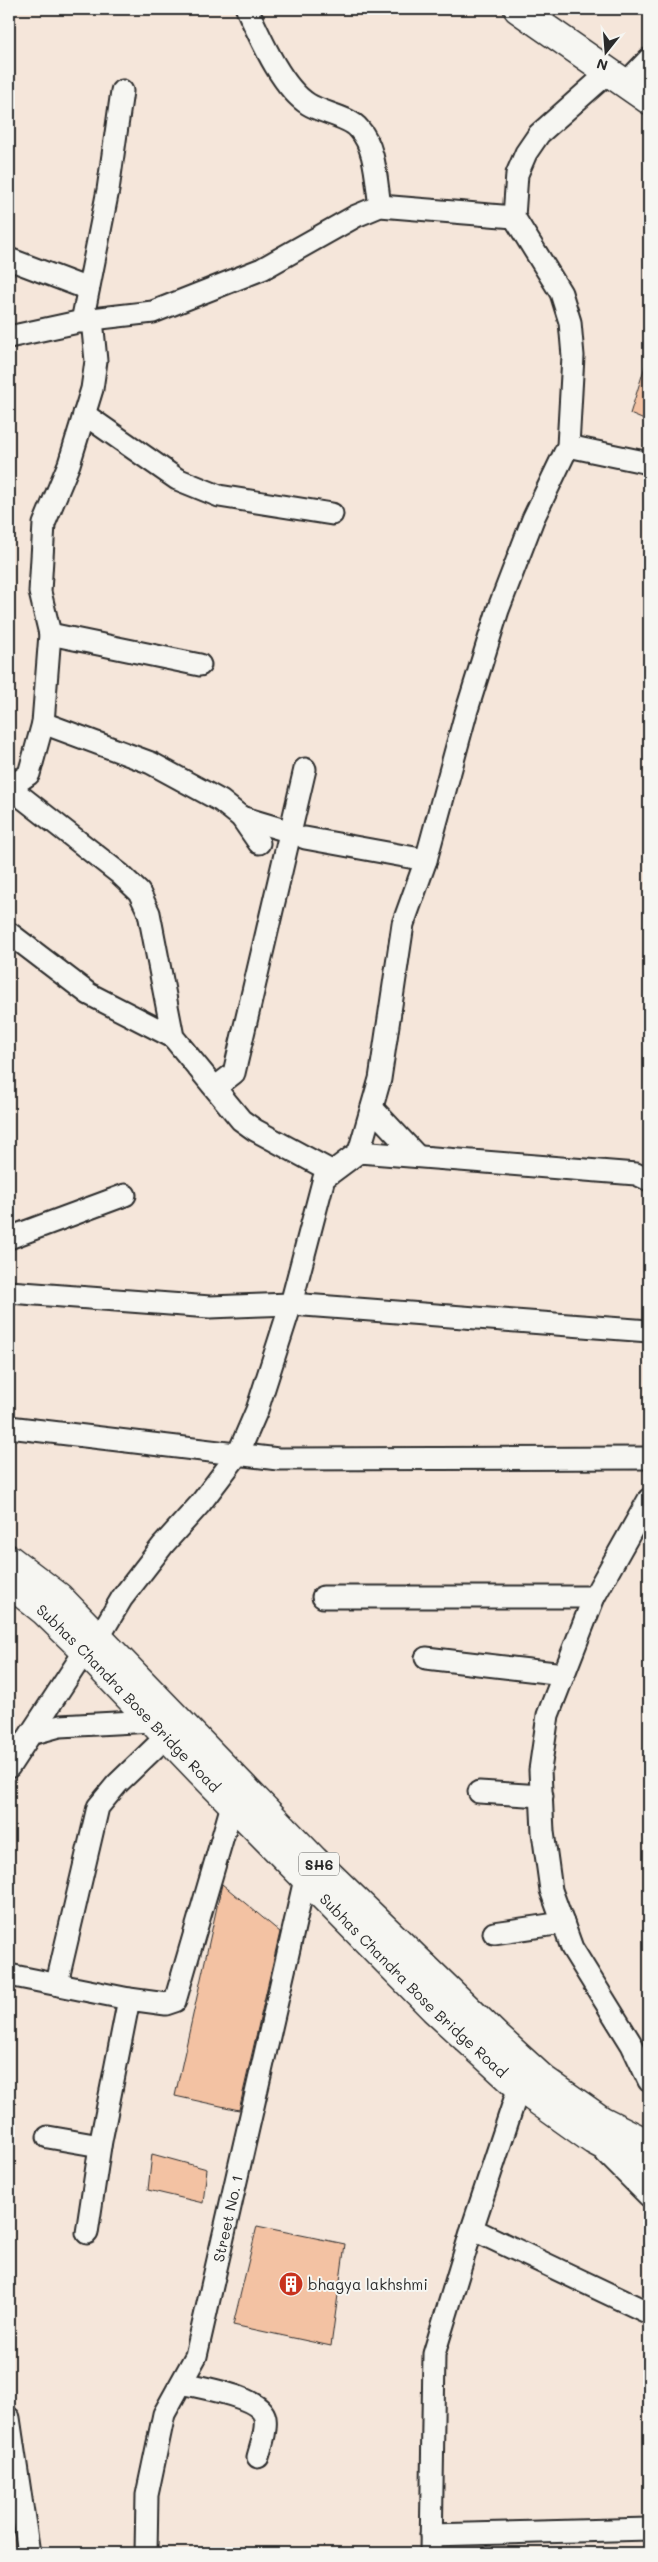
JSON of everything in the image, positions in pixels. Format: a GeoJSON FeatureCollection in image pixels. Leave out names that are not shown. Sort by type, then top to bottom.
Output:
{"type":"FeatureCollection","features":[{"type":"Feature","properties":{"kind":"main road"},"geometry":{"type":"LineString","coordinates":[[518,9],[649,100]]}},
{"type":"Feature","properties":{"kind":"main road","name":"Subhas Chandra Bose Bridge Road"},"geometry":{"type":"LineString","coordinates":[[9,1560],[59,1597],[92,1644],[159,1728],[434,2009],[519,2087],[593,2140],[649,2170]]}},
{"type":"Feature","properties":{"kind":"main road","name":"Subhas Chandra Bose Bridge Road"},"geometry":{"type":"LineString","coordinates":[[9,1583],[44,1611],[92,1644],[457,2001],[544,2080],[601,2120],[649,2144]]}},
{"type":"Feature","properties":{"kind":"street"},"geometry":{"type":"LineString","coordinates":[[247,9],[259,35],[291,89],[306,103],[359,128],[367,141],[380,206]]}},
{"type":"Feature","properties":{"kind":"street"},"geometry":{"type":"LineString","coordinates":[[359,1152],[380,1079],[403,924],[426,860],[466,713],[498,610],[533,519],[568,446],[573,356],[570,322],[561,293],[514,217],[517,174],[526,152],[539,134],[617,77],[649,59]]}},
{"type":"Feature","properties":{"kind":"street"},"geometry":{"type":"LineString","coordinates":[[122,91],[108,190],[88,289],[87,321],[95,376],[69,464],[44,524],[40,592],[50,634],[43,723],[29,774],[9,787],[120,874],[139,892],[149,913],[173,1037]]}},
{"type":"Feature","properties":{"kind":"street"},"geometry":{"type":"LineString","coordinates":[[9,337],[87,321],[153,312],[262,269],[356,216],[380,206],[514,217]]}},
{"type":"Feature","properties":{"kind":"street"},"geometry":{"type":"LineString","coordinates":[[9,259],[88,289]]}},
{"type":"Feature","properties":{"kind":"street"},"geometry":{"type":"LineString","coordinates":[[84,414],[177,479],[220,496],[332,514]]}},
{"type":"Feature","properties":{"kind":"street"},"geometry":{"type":"LineString","coordinates":[[568,446],[649,463]]}},
{"type":"Feature","properties":{"kind":"street"},"geometry":{"type":"LineString","coordinates":[[50,634],[200,665]]}},
{"type":"Feature","properties":{"kind":"street"},"geometry":{"type":"LineString","coordinates":[[43,723],[151,763],[221,801],[241,818],[258,843]]}},
{"type":"Feature","properties":{"kind":"street"},"geometry":{"type":"LineString","coordinates":[[216,1087],[234,1073],[298,835],[305,769]]}},
{"type":"Feature","properties":{"kind":"street"},"geometry":{"type":"LineString","coordinates":[[241,818],[298,835],[426,860]]}},
{"type":"Feature","properties":{"kind":"street"},"geometry":{"type":"LineString","coordinates":[[9,933],[89,994],[173,1037],[247,1125],[331,1171]]}},
{"type":"Feature","properties":{"kind":"street"},"geometry":{"type":"LineString","coordinates":[[372,1108],[417,1156]]}},
{"type":"Feature","properties":{"kind":"street"},"geometry":{"type":"LineString","coordinates":[[9,1767],[122,1598],[238,1454],[257,1410],[291,1304],[324,1178],[331,1171],[359,1152],[636,1174],[649,1180]]}},
{"type":"Feature","properties":{"kind":"street"},"geometry":{"type":"LineString","coordinates":[[9,1238],[125,1195]]}},
{"type":"Feature","properties":{"kind":"street"},"geometry":{"type":"LineString","coordinates":[[9,1292],[210,1307],[291,1304],[649,1331]]}},
{"type":"Feature","properties":{"kind":"street"},"geometry":{"type":"LineString","coordinates":[[9,1427],[278,1459],[649,1458]]}},
{"type":"Feature","properties":{"kind":"street"},"geometry":{"type":"LineString","coordinates":[[649,1499],[594,1596],[548,1716],[540,1770],[550,1890],[572,1948],[632,2045],[649,2081]]}},
{"type":"Feature","properties":{"kind":"street"},"geometry":{"type":"LineString","coordinates":[[322,1597],[594,1596]]}},
{"type":"Feature","properties":{"kind":"street"},"geometry":{"type":"LineString","coordinates":[[426,1658],[564,1674]]}},
{"type":"Feature","properties":{"kind":"street"},"geometry":{"type":"LineString","coordinates":[[31,1734],[60,1726],[159,1728]]}},
{"type":"Feature","properties":{"kind":"street"},"geometry":{"type":"LineString","coordinates":[[57,1983],[98,1807],[159,1728]]}},
{"type":"Feature","properties":{"kind":"street"},"geometry":{"type":"LineString","coordinates":[[479,1792],[542,1796]]}},
{"type":"Feature","properties":{"kind":"street"},"geometry":{"type":"LineString","coordinates":[[9,1975],[57,1983],[129,1999],[166,2004],[175,2001],[232,1804]]}},
{"type":"Feature","properties":{"kind":"street","name":"Street No. 1"},"geometry":{"type":"LineString","coordinates":[[146,2553],[146,2495],[164,2414],[196,2356],[305,1879]]}},
{"type":"Feature","properties":{"kind":"street"},"geometry":{"type":"LineString","coordinates":[[494,1933],[563,1923]]}},
{"type":"Feature","properties":{"kind":"street"},"geometry":{"type":"LineString","coordinates":[[87,2233],[100,2146],[129,1999]]}},
{"type":"Feature","properties":{"kind":"street"},"geometry":{"type":"LineString","coordinates":[[519,2087],[472,2229],[434,2354],[431,2544],[649,2529]]}},
{"type":"Feature","properties":{"kind":"street"},"geometry":{"type":"LineString","coordinates":[[574,2100],[593,2140],[649,2196]]}},
{"type":"Feature","properties":{"kind":"street"},"geometry":{"type":"LineString","coordinates":[[48,2138],[100,2146]]}},
{"type":"Feature","properties":{"kind":"street"},"geometry":{"type":"LineString","coordinates":[[472,2229],[649,2313]]}},
{"type":"Feature","properties":{"kind":"street"},"geometry":{"type":"LineString","coordinates":[[182,2383],[242,2398],[259,2407],[265,2418],[258,2457]]}},
{"type":"Feature","properties":{"kind":"street"},"geometry":{"type":"LineString","coordinates":[[9,2418],[29,2553]]}},
{"type":"Feature","properties":{"kind":"building"},"geometry":{"type":"Polygon","coordinates":[[[646,363],[649,364],[649,422],[630,414],[646,363]]]}},
{"type":"Feature","properties":{"kind":"building"},"geometry":{"type":"Polygon","coordinates":[[[222,1884],[280,1932],[239,2110],[175,2096],[222,1884]]]}},
{"type":"Feature","properties":{"kind":"building"},"geometry":{"type":"Polygon","coordinates":[[[152,2154],[207,2169],[203,2203],[148,2190],[152,2154]]]}},
{"type":"Feature","properties":{"kind":"building","name":"bhagya lakhshmi"},"geometry":{"type":"Polygon","coordinates":[[[257,2226],[345,2244],[331,2346],[233,2325],[257,2226]]]}},
{"type":"Feature","properties":{"kind":"place","name":"bhagya lakhshmi"},"geometry":{"type":"Point","coordinates":[291,2284]}}]}
